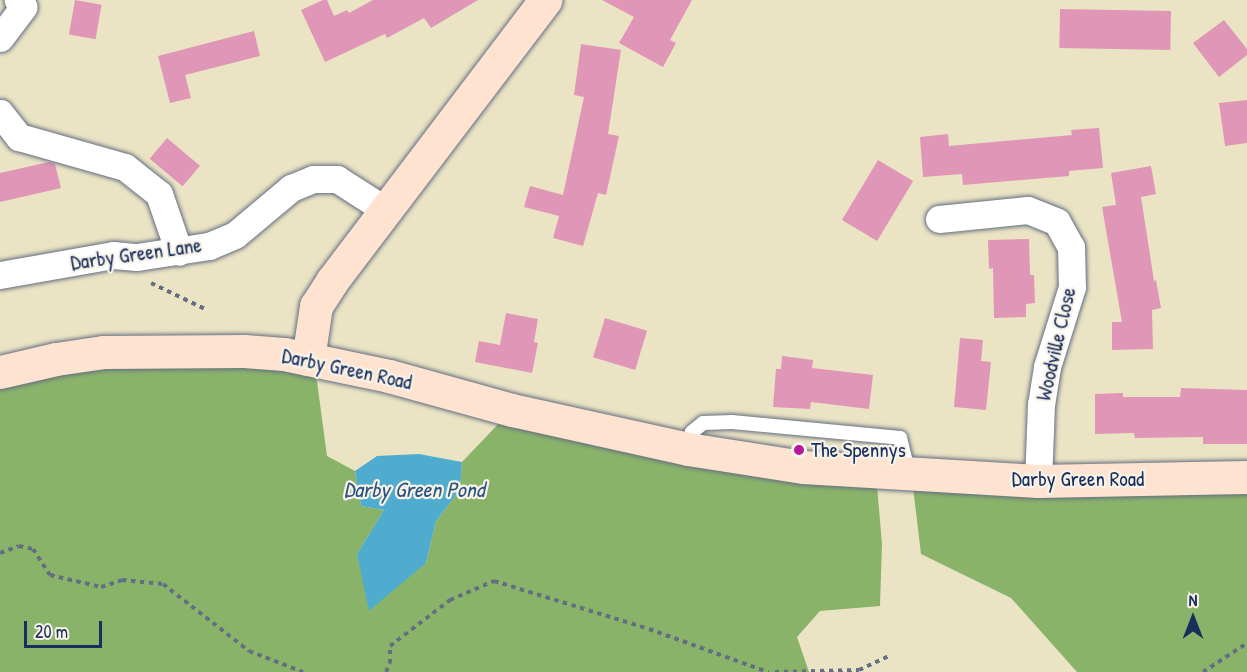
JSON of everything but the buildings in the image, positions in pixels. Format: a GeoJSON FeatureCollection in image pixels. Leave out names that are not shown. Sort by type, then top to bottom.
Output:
{"type":"FeatureCollection","features":[{"type":"Feature","properties":{"kind":"street"},"geometry":{"type":"LineString","coordinates":[[0,38],[23,7],[18,0]]}},
{"type":"Feature","properties":{"kind":"street"},"geometry":{"type":"LineString","coordinates":[[308,359],[316,306],[332,281],[545,0]]}},
{"type":"Feature","properties":{"kind":"street"},"geometry":{"type":"LineString","coordinates":[[0,113],[19,137],[125,167],[159,194],[179,252]]}},
{"type":"Feature","properties":{"kind":"street","name":"Darby Green Lane"},"geometry":{"type":"LineString","coordinates":[[0,275],[113,255],[137,257],[209,246],[235,235],[291,188],[313,179],[337,179],[387,211]]}},
{"type":"Feature","properties":{"kind":"street","name":"Woodville Close"},"geometry":{"type":"LineString","coordinates":[[939,219],[1028,210],[1057,222],[1071,247],[1072,287],[1047,367],[1041,404],[1038,482]]}},
{"type":"Feature","properties":{"kind":"street","name":"Darby Green Road"},"geometry":{"type":"LineString","coordinates":[[0,372],[104,352],[244,351],[308,359],[389,376],[512,410],[688,449],[803,467],[1038,482],[1247,477]]}},
{"type":"Feature","properties":{"kind":"path"},"geometry":{"type":"LineString","coordinates":[[148,282],[207,310]]}},
{"type":"Feature","properties":{"kind":"path"},"geometry":{"type":"LineString","coordinates":[[0,552],[19,546],[33,549],[50,575],[101,587],[122,580],[163,584],[249,651],[303,672]]}},
{"type":"Feature","properties":{"kind":"path"},"geometry":{"type":"LineString","coordinates":[[386,672],[390,663],[390,646],[450,600],[494,581],[649,629],[768,672]]}},
{"type":"Feature","properties":{"kind":"path"},"geometry":{"type":"LineString","coordinates":[[1203,672],[1247,643]]}},
{"type":"Feature","properties":{"kind":"path"},"geometry":{"type":"LineString","coordinates":[[775,672],[859,670],[889,656]]}},
{"type":"Feature","properties":{"kind":"green space"},"geometry":{"type":"Polygon","coordinates":[[[206,359],[316,374],[327,456],[355,471],[361,506],[384,510],[357,554],[426,563],[436,521],[460,490],[462,462],[504,418],[877,486],[882,544],[880,606],[820,611],[797,637],[809,672],[0,672],[0,383],[18,375],[206,359]]]}},
{"type":"Feature","properties":{"kind":"green space"},"geometry":{"type":"Polygon","coordinates":[[[913,487],[1247,493],[1247,672],[1077,672],[1011,598],[921,554],[913,487]]]}},
{"type":"Feature","properties":{"kind":"water","name":"Darby Green Pond"},"geometry":{"type":"Polygon","coordinates":[[[419,454],[462,462],[460,490],[436,521],[426,563],[369,611],[357,554],[384,510],[361,506],[355,471],[377,456],[419,454]]]}},
{"type":"Feature","properties":{"kind":"place","name":"The Spennys"},"geometry":{"type":"Point","coordinates":[799,450]}}]}
